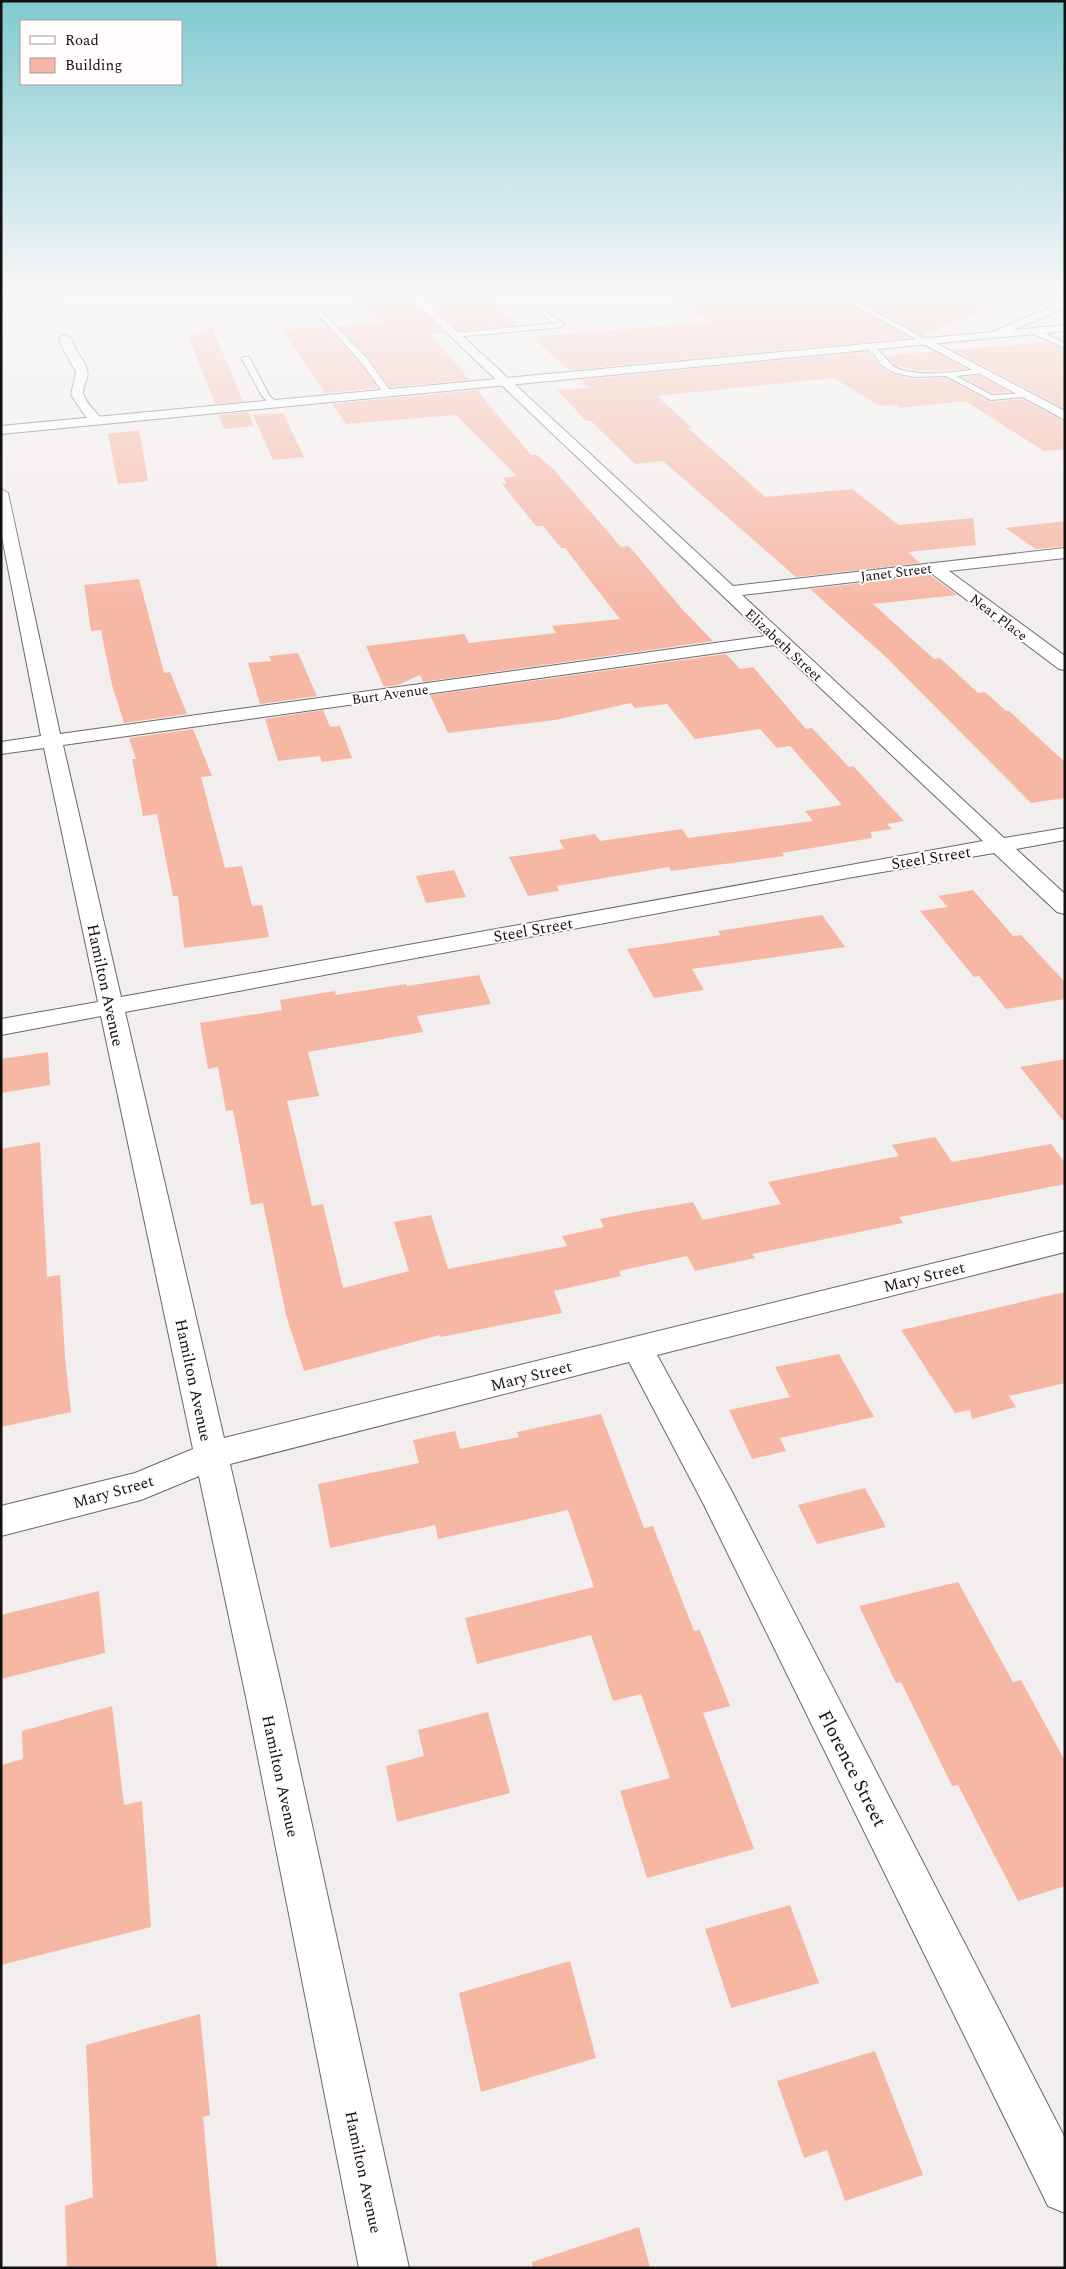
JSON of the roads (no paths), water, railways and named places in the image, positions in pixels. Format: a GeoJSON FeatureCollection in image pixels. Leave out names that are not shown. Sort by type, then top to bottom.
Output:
{"type":"FeatureCollection","features":[{"type":"Feature","properties":{"kind":"street"},"geometry":{"type":"LineString","coordinates":[[79,399],[96,421]]}},
{"type":"Feature","properties":{"kind":"street"},"geometry":{"type":"LineString","coordinates":[[1,430],[327,399]]}},
{"type":"Feature","properties":{"kind":"street","name":"Elizabeth Street"},"geometry":{"type":"LineString","coordinates":[[524,399],[727,592],[1065,907]]}},
{"type":"Feature","properties":{"kind":"street"},"geometry":{"type":"LineString","coordinates":[[1032,399],[1065,416]]}},
{"type":"Feature","properties":{"kind":"street","name":"Hamilton Avenue"},"geometry":{"type":"LineString","coordinates":[[1,493],[9,570],[52,741],[265,1697],[384,2268]]}},
{"type":"Feature","properties":{"kind":"street","name":"Janet Street"},"geometry":{"type":"LineString","coordinates":[[727,592],[1065,553]]}},
{"type":"Feature","properties":{"kind":"street","name":"Near Place"},"geometry":{"type":"LineString","coordinates":[[934,568],[1065,665]]}},
{"type":"Feature","properties":{"kind":"street","name":"Burt Avenue"},"geometry":{"type":"LineString","coordinates":[[1,748],[778,638]]}},
{"type":"Feature","properties":{"kind":"street","name":"Steel Street"},"geometry":{"type":"LineString","coordinates":[[1,1027],[843,872],[1065,834]]}},
{"type":"Feature","properties":{"kind":"street","name":"Mary Street"},"geometry":{"type":"LineString","coordinates":[[1,1521],[141,1486],[210,1456],[278,1437],[1065,1241]]}},
{"type":"Feature","properties":{"kind":"street","name":"Florence Street"},"geometry":{"type":"LineString","coordinates":[[638,1348],[723,1507],[1065,2190]]}},
{"type":"Feature","properties":{"kind":"lane"},"geometry":{"type":"LineString","coordinates":[[269,399],[274,404]]}}]}
